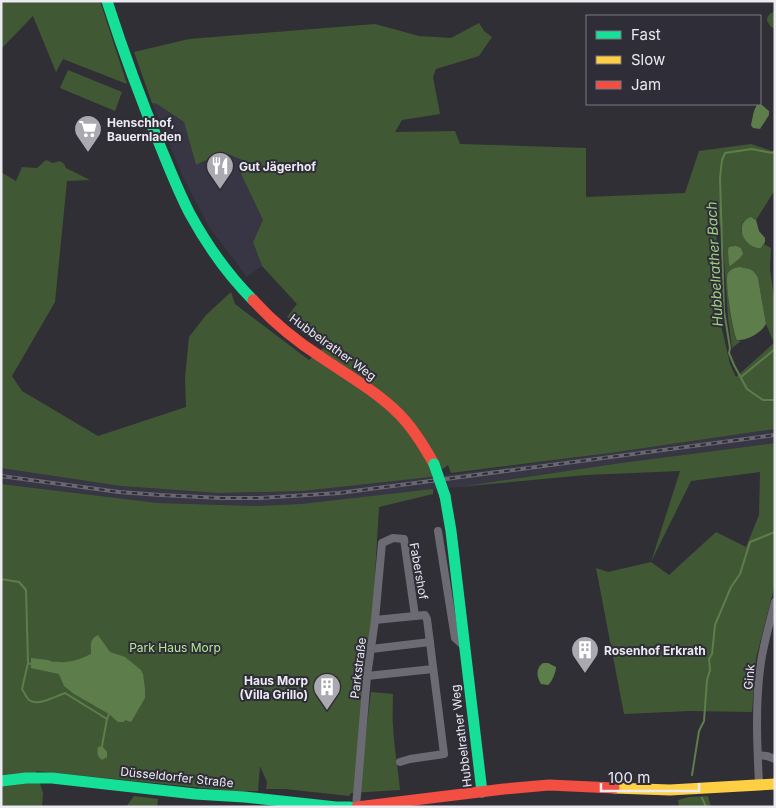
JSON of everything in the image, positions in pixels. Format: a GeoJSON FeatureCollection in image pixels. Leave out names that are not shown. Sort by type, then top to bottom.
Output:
{"type":"FeatureCollection","features":[{"type":"Feature","properties":{"kind":"street","name":"Hubbelrather Weg"},"geometry":{"type":"LineString","coordinates":[[106,1],[146,113],[183,201],[215,255],[259,307],[285,330],[384,400],[401,416],[417,434],[434,464],[445,496],[452,541],[482,792]]}},
{"type":"Feature","properties":{"kind":"street","name":"Hubbelrather Weg"},"geometry":{"type":"LineString","coordinates":[[438,531],[455,638],[464,646]]}},
{"type":"Feature","properties":{"kind":"street","name":"Fabershof"},"geometry":{"type":"LineString","coordinates":[[393,538],[404,539],[415,616]]}},
{"type":"Feature","properties":{"kind":"street","name":"Parkstraße"},"geometry":{"type":"LineString","coordinates":[[357,807],[367,676],[375,620],[382,544],[393,538]]}},
{"type":"Feature","properties":{"kind":"street","name":"Gink"},"geometry":{"type":"LineString","coordinates":[[760,784],[756,724],[761,662],[775,602]]}},
{"type":"Feature","properties":{"kind":"street","name":"Fabershof"},"geometry":{"type":"LineString","coordinates":[[375,620],[425,615],[427,619],[444,754],[400,762]]}},
{"type":"Feature","properties":{"kind":"street"},"geometry":{"type":"LineString","coordinates":[[371,649],[430,642]]}},
{"type":"Feature","properties":{"kind":"street"},"geometry":{"type":"LineString","coordinates":[[367,676],[433,669]]}},
{"type":"Feature","properties":{"kind":"street"},"geometry":{"type":"LineString","coordinates":[[758,755],[775,759]]}},
{"type":"Feature","properties":{"kind":"street","name":"Düsseldorfer Straße"},"geometry":{"type":"LineString","coordinates":[[1,781],[26,778],[52,778],[195,794],[350,807]]}},
{"type":"Feature","properties":{"kind":"street"},"geometry":{"type":"LineString","coordinates":[[357,807],[558,785],[669,790],[775,784]]}},
{"type":"Feature","properties":{"kind":"shaded area"},"geometry":{"type":"Polygon","coordinates":[[[152,103],[157,104],[184,122],[196,165],[223,152],[247,162],[241,174],[263,220],[253,242],[262,266],[247,277],[209,227],[183,177],[152,103]]]}},
{"type":"Feature","properties":{"kind":"shaded area"},"geometry":{"type":"Polygon","coordinates":[[[757,105],[762,105],[769,111],[769,115],[760,129],[753,128],[751,125],[757,105]]]}},
{"type":"Feature","properties":{"kind":"shaded area"},"geometry":{"type":"Polygon","coordinates":[[[751,217],[756,220],[759,231],[765,238],[761,248],[750,245],[743,235],[742,225],[745,220],[751,217]]]}},
{"type":"Feature","properties":{"kind":"shaded area"},"geometry":{"type":"Polygon","coordinates":[[[736,246],[741,248],[743,254],[730,266],[728,250],[729,247],[736,246]]]}},
{"type":"Feature","properties":{"kind":"shaded area"},"geometry":{"type":"Polygon","coordinates":[[[739,267],[752,271],[758,278],[766,324],[753,336],[737,340],[729,306],[727,277],[730,271],[739,267]]]}},
{"type":"Feature","properties":{"kind":"shaded area"},"geometry":{"type":"Polygon","coordinates":[[[775,429],[775,443],[458,487],[301,504],[256,506],[158,503],[1,484],[1,468],[121,486],[219,493],[303,491],[431,477],[775,429]]]}},
{"type":"Feature","properties":{"kind":"shaded area"},"geometry":{"type":"Polygon","coordinates":[[[98,635],[110,652],[125,657],[141,670],[143,674],[145,698],[131,722],[125,720],[124,722],[118,722],[109,714],[74,694],[64,686],[59,674],[31,668],[31,658],[64,662],[73,661],[91,654],[92,641],[98,635]]]}},
{"type":"Feature","properties":{"kind":"shaded area"},"geometry":{"type":"Polygon","coordinates":[[[543,663],[556,667],[554,677],[548,685],[541,684],[538,678],[538,670],[543,663]]]}},
{"type":"Feature","properties":{"kind":"shaded area"},"geometry":{"type":"Polygon","coordinates":[[[102,746],[107,752],[107,757],[102,760],[98,756],[98,747],[102,746]]]}},
{"type":"Feature","properties":{"kind":"green space"},"geometry":{"type":"Polygon","coordinates":[[[1,1],[100,1],[127,84],[63,59],[56,72],[33,16],[1,49],[1,1]]]}},
{"type":"Feature","properties":{"kind":"green space"},"geometry":{"type":"Polygon","coordinates":[[[775,12],[774,28],[767,21],[768,15],[775,12]]]}},
{"type":"Feature","properties":{"kind":"green space"},"geometry":{"type":"Polygon","coordinates":[[[479,23],[484,31],[492,37],[479,56],[436,69],[433,77],[440,114],[402,120],[395,132],[455,131],[460,144],[586,148],[586,197],[685,193],[699,151],[751,144],[775,152],[775,190],[756,220],[754,218],[743,222],[741,232],[761,248],[764,244],[771,248],[770,269],[775,305],[775,429],[610,453],[451,473],[448,465],[431,477],[303,491],[219,493],[121,486],[1,468],[1,172],[16,181],[22,167],[37,168],[46,160],[53,163],[60,161],[66,168],[90,180],[67,181],[55,302],[12,376],[22,391],[98,436],[186,407],[185,378],[189,337],[206,315],[231,292],[235,304],[309,360],[327,345],[287,317],[297,304],[262,266],[253,242],[263,220],[241,174],[247,162],[223,152],[196,165],[184,122],[157,104],[152,103],[134,52],[189,39],[375,24],[419,36],[451,38],[479,23]],[[716,218],[721,325],[730,364],[736,377],[774,343],[766,324],[758,278],[754,272],[727,276],[733,328],[737,340],[741,341],[732,348],[722,229],[716,218]]]}},
{"type":"Feature","properties":{"kind":"green space"},"geometry":{"type":"Polygon","coordinates":[[[68,70],[122,92],[115,111],[60,88],[68,70]]]}},
{"type":"Feature","properties":{"kind":"green space"},"geometry":{"type":"Polygon","coordinates":[[[775,443],[775,582],[756,658],[752,712],[690,711],[624,714],[596,568],[608,572],[651,562],[680,471],[586,475],[458,487],[775,443]],[[760,472],[691,481],[651,562],[669,575],[716,532],[746,547],[759,515],[760,472]]]}},
{"type":"Feature","properties":{"kind":"green space","name":"Park Haus Morp"},"geometry":{"type":"Polygon","coordinates":[[[1,484],[158,503],[256,506],[301,504],[433,489],[433,494],[379,507],[365,741],[371,692],[393,694],[394,734],[400,790],[351,793],[349,796],[285,789],[266,789],[267,782],[260,766],[258,791],[233,791],[36,771],[43,793],[42,807],[1,807],[1,484]]]}},
{"type":"Feature","properties":{"kind":"green space"},"geometry":{"type":"Polygon","coordinates":[[[134,796],[158,799],[157,807],[126,807],[134,796]]]}},
{"type":"Feature","properties":{"kind":"green space"},"geometry":{"type":"Polygon","coordinates":[[[708,796],[711,807],[679,807],[678,800],[689,797],[708,796]]]}},
{"type":"Feature","properties":{"kind":"waterway","name":"Hubbelrather Bach"},"geometry":{"type":"LineString","coordinates":[[775,151],[772,153],[752,149],[725,153],[722,160],[720,178],[724,311],[730,348],[729,353],[747,389],[763,400],[775,400]]}},
{"type":"Feature","properties":{"kind":"waterway"},"geometry":{"type":"LineString","coordinates":[[741,377],[775,349]]}},
{"type":"Feature","properties":{"kind":"waterway","name":"Hubbelrather Bach"},"geometry":{"type":"LineString","coordinates":[[692,775],[699,731],[704,721],[707,680],[710,670],[709,659],[712,654],[715,625],[731,587],[740,574],[750,542],[775,532]]}},
{"type":"Feature","properties":{"kind":"waterway"},"geometry":{"type":"LineString","coordinates":[[1,579],[19,582],[26,590],[28,663],[31,664]]}},
{"type":"Feature","properties":{"kind":"waterway"},"geometry":{"type":"LineString","coordinates":[[28,663],[22,689],[28,699],[33,702],[42,702],[65,693],[107,719],[102,746]]}},
{"type":"Feature","properties":{"kind":"waterway"},"geometry":{"type":"LineString","coordinates":[[107,719],[109,714]]}},
{"type":"Feature","properties":{"kind":"waterway","name":"Hubbelrather Bach"},"geometry":{"type":"LineString","coordinates":[[702,798],[706,807]]}},
{"type":"Feature","properties":{"kind":"railway"},"geometry":{"type":"LineString","coordinates":[[1,476],[119,492],[221,498],[260,498],[339,493],[775,435]]}},
{"type":"Feature","properties":{"kind":"traffic: fast"},"geometry":{"type":"LineString","coordinates":[[107,1],[139,94],[186,206],[218,259],[253,300]]}},
{"type":"Feature","properties":{"kind":"traffic: fast"},"geometry":{"type":"LineString","coordinates":[[434,464],[445,496]]}},
{"type":"Feature","properties":{"kind":"traffic: fast"},"geometry":{"type":"LineString","coordinates":[[445,496],[451,531],[482,792]]}},
{"type":"Feature","properties":{"kind":"traffic: fast"},"geometry":{"type":"LineString","coordinates":[[1,781],[26,778],[52,778],[195,794],[350,807]]}},
{"type":"Feature","properties":{"kind":"traffic: slow"},"geometry":{"type":"LineString","coordinates":[[614,788],[670,790],[775,784]]}},
{"type":"Feature","properties":{"kind":"traffic: jam"},"geometry":{"type":"LineString","coordinates":[[253,300],[294,338],[390,406],[414,431],[434,464]]}},
{"type":"Feature","properties":{"kind":"traffic: jam"},"geometry":{"type":"LineString","coordinates":[[357,807],[549,785],[614,788]]}},
{"type":"Feature","properties":{"kind":"place","name":"Henschhof, Bauernladen"},"geometry":{"type":"Point","coordinates":[88,153]}},
{"type":"Feature","properties":{"kind":"place","name":"Gut Jägerhof"},"geometry":{"type":"Point","coordinates":[220,190]}},
{"type":"Feature","properties":{"kind":"place","name":"Rosenhof Erkrath"},"geometry":{"type":"Point","coordinates":[585,674]}},
{"type":"Feature","properties":{"kind":"place","name":"Haus Morp (Villa Grillo)"},"geometry":{"type":"Point","coordinates":[327,711]}}]}
